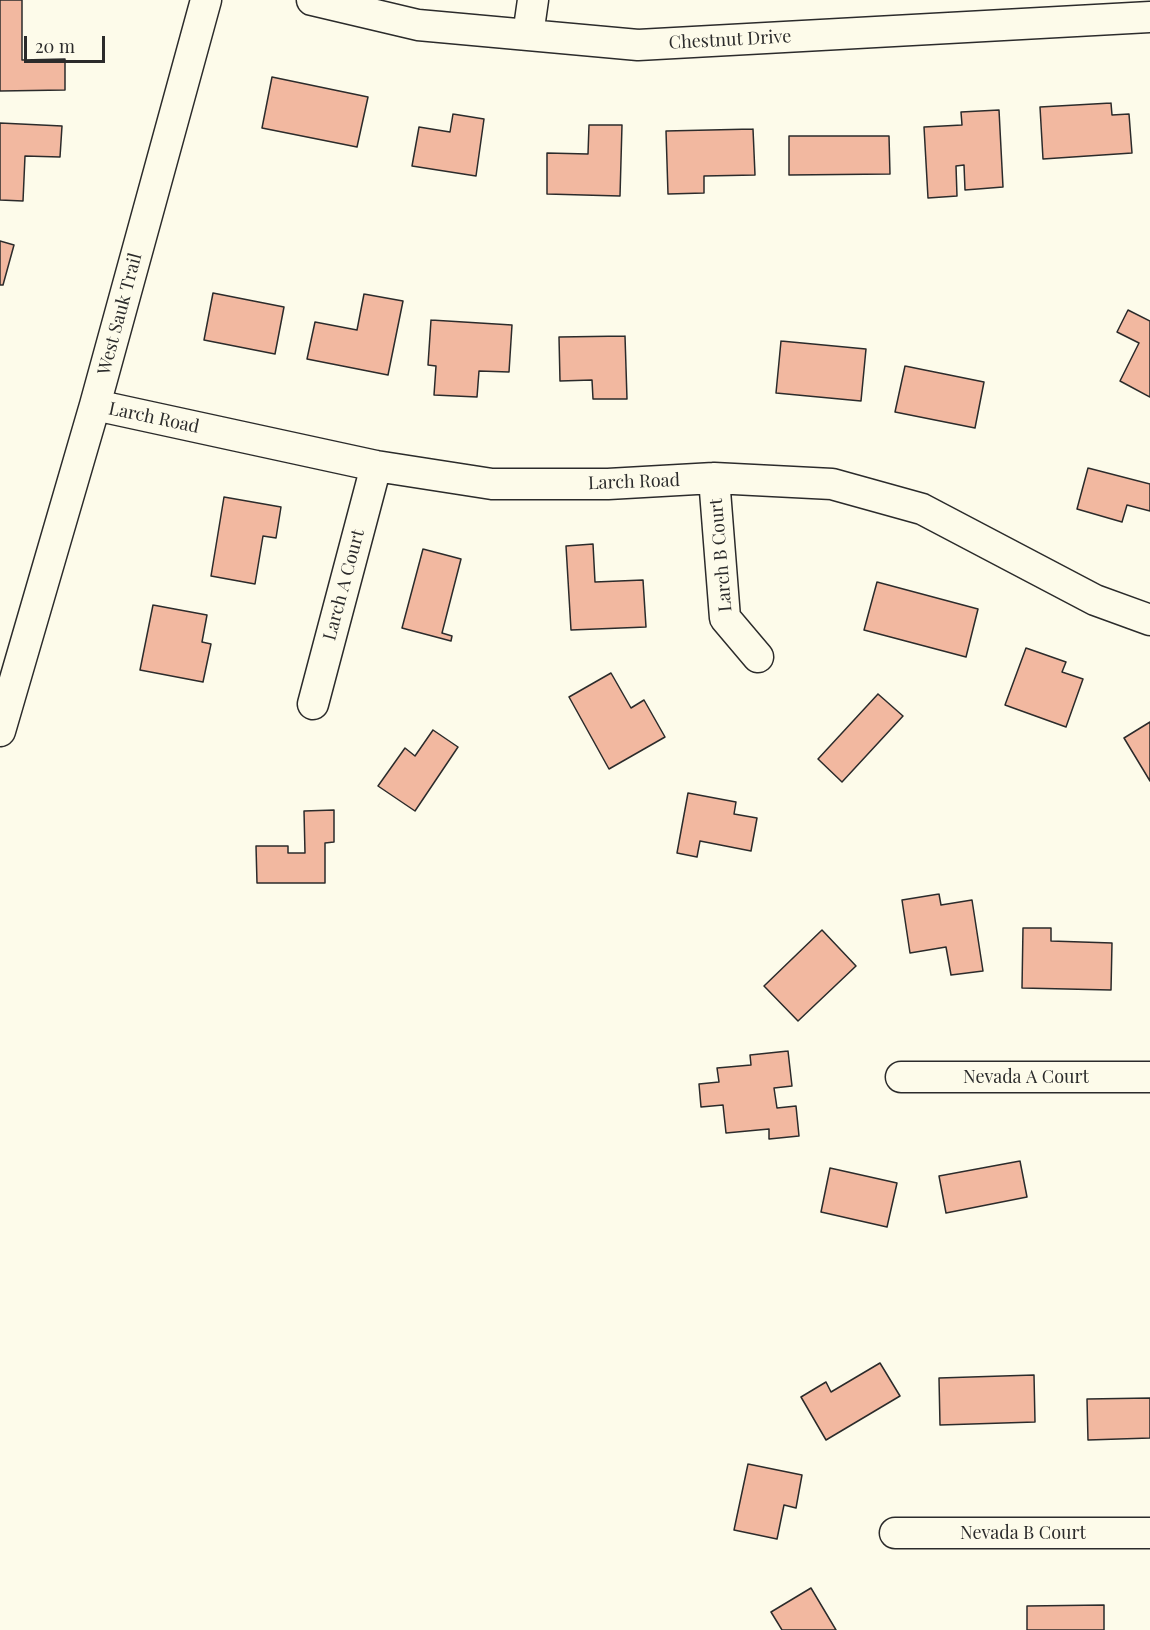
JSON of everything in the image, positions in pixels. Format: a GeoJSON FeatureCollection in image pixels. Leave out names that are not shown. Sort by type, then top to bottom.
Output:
{"type":"FeatureCollection","features":[{"type":"Feature","properties":{"kind":"street","name":"West Sauk Trail"},"geometry":{"type":"LineString","coordinates":[[0,731],[95,405],[206,0]]}},
{"type":"Feature","properties":{"kind":"street","name":"Chestnut Drive"},"geometry":{"type":"LineString","coordinates":[[312,0],[418,25],[638,45],[1150,17]]}},
{"type":"Feature","properties":{"kind":"street"},"geometry":{"type":"LineString","coordinates":[[528,35],[532,0]]}},
{"type":"Feature","properties":{"kind":"street","name":"Larch Road"},"geometry":{"type":"LineString","coordinates":[[95,405],[376,466],[492,484],[608,484],[714,478],[832,484],[922,509],[1095,600],[1150,620]]}},
{"type":"Feature","properties":{"kind":"street","name":"Larch A Court"},"geometry":{"type":"LineString","coordinates":[[313,704],[376,466]]}},
{"type":"Feature","properties":{"kind":"street","name":"Larch B Court"},"geometry":{"type":"LineString","coordinates":[[714,478],[725,618],[758,657]]}},
{"type":"Feature","properties":{"kind":"street","name":"Nevada A Court"},"geometry":{"type":"LineString","coordinates":[[902,1077],[1150,1077]]}},
{"type":"Feature","properties":{"kind":"street","name":"Nevada B Court"},"geometry":{"type":"LineString","coordinates":[[895,1533],[1150,1533]]}},
{"type":"Feature","properties":{"kind":"building"},"geometry":{"type":"Polygon","coordinates":[[[0,0],[22,0],[22,60],[65,59],[65,90],[0,91],[0,0]]]}},
{"type":"Feature","properties":{"kind":"building"},"geometry":{"type":"Polygon","coordinates":[[[272,77],[368,97],[357,147],[262,128],[272,77]]]}},
{"type":"Feature","properties":{"kind":"building"},"geometry":{"type":"Polygon","coordinates":[[[1111,103],[1112,115],[1129,114],[1132,153],[1043,159],[1040,107],[1111,103]]]}},
{"type":"Feature","properties":{"kind":"building"},"geometry":{"type":"Polygon","coordinates":[[[999,110],[1003,187],[965,190],[964,165],[956,166],[957,196],[928,198],[924,127],[962,125],[961,112],[999,110]]]}},
{"type":"Feature","properties":{"kind":"building"},"geometry":{"type":"Polygon","coordinates":[[[453,114],[484,119],[476,176],[412,166],[419,127],[450,132],[453,114]]]}},
{"type":"Feature","properties":{"kind":"building"},"geometry":{"type":"Polygon","coordinates":[[[0,123],[62,126],[60,157],[25,156],[23,201],[0,200],[0,123]]]}},
{"type":"Feature","properties":{"kind":"building"},"geometry":{"type":"Polygon","coordinates":[[[589,125],[622,125],[620,196],[547,194],[547,153],[588,154],[589,125]]]}},
{"type":"Feature","properties":{"kind":"building"},"geometry":{"type":"Polygon","coordinates":[[[753,129],[755,175],[704,176],[704,193],[668,194],[666,131],[753,129]]]}},
{"type":"Feature","properties":{"kind":"building"},"geometry":{"type":"Polygon","coordinates":[[[789,136],[889,136],[890,174],[789,175],[789,136]]]}},
{"type":"Feature","properties":{"kind":"building"},"geometry":{"type":"Polygon","coordinates":[[[0,241],[14,245],[3,285],[0,285],[0,241]]]}},
{"type":"Feature","properties":{"kind":"building"},"geometry":{"type":"Polygon","coordinates":[[[213,293],[284,307],[275,354],[204,340],[213,293]]]}},
{"type":"Feature","properties":{"kind":"building"},"geometry":{"type":"Polygon","coordinates":[[[364,294],[403,301],[388,375],[307,359],[315,322],[357,330],[364,294]]]}},
{"type":"Feature","properties":{"kind":"building"},"geometry":{"type":"Polygon","coordinates":[[[1128,310],[1150,321],[1150,397],[1120,381],[1139,343],[1117,332],[1128,310]]]}},
{"type":"Feature","properties":{"kind":"building"},"geometry":{"type":"Polygon","coordinates":[[[431,320],[512,325],[509,372],[479,371],[477,397],[434,395],[436,366],[428,365],[431,320]]]}},
{"type":"Feature","properties":{"kind":"building"},"geometry":{"type":"Polygon","coordinates":[[[625,336],[627,399],[593,399],[592,380],[560,381],[559,337],[625,336]]]}},
{"type":"Feature","properties":{"kind":"building"},"geometry":{"type":"Polygon","coordinates":[[[781,341],[866,349],[861,401],[776,393],[781,341]]]}},
{"type":"Feature","properties":{"kind":"building"},"geometry":{"type":"Polygon","coordinates":[[[905,366],[984,382],[975,428],[895,412],[905,366]]]}},
{"type":"Feature","properties":{"kind":"building"},"geometry":{"type":"Polygon","coordinates":[[[1088,468],[1150,484],[1150,511],[1127,505],[1122,522],[1077,509],[1088,468]]]}},
{"type":"Feature","properties":{"kind":"building"},"geometry":{"type":"Polygon","coordinates":[[[224,497],[281,507],[276,538],[263,536],[255,584],[211,576],[224,497]]]}},
{"type":"Feature","properties":{"kind":"building"},"geometry":{"type":"Polygon","coordinates":[[[593,544],[595,582],[643,580],[646,627],[571,630],[566,546],[593,544]]]}},
{"type":"Feature","properties":{"kind":"building"},"geometry":{"type":"Polygon","coordinates":[[[423,549],[461,559],[442,633],[452,636],[451,641],[402,628],[423,549]]]}},
{"type":"Feature","properties":{"kind":"building"},"geometry":{"type":"Polygon","coordinates":[[[877,582],[978,609],[966,657],[864,630],[877,582]]]}},
{"type":"Feature","properties":{"kind":"building"},"geometry":{"type":"Polygon","coordinates":[[[153,605],[207,615],[202,642],[211,644],[203,682],[140,670],[153,605]]]}},
{"type":"Feature","properties":{"kind":"building"},"geometry":{"type":"Polygon","coordinates":[[[1026,648],[1066,662],[1062,672],[1083,679],[1066,727],[1005,705],[1026,648]]]}},
{"type":"Feature","properties":{"kind":"building"},"geometry":{"type":"Polygon","coordinates":[[[611,673],[631,708],[644,700],[665,737],[609,769],[569,697],[611,673]]]}},
{"type":"Feature","properties":{"kind":"building"},"geometry":{"type":"Polygon","coordinates":[[[878,694],[903,716],[842,782],[818,759],[878,694]]]}},
{"type":"Feature","properties":{"kind":"building"},"geometry":{"type":"Polygon","coordinates":[[[1150,722],[1150,781],[1124,738],[1150,722]]]}},
{"type":"Feature","properties":{"kind":"building"},"geometry":{"type":"Polygon","coordinates":[[[433,730],[458,747],[415,811],[378,786],[405,748],[415,756],[433,730]]]}},
{"type":"Feature","properties":{"kind":"building"},"geometry":{"type":"Polygon","coordinates":[[[688,793],[736,802],[734,814],[757,818],[751,851],[700,841],[697,857],[677,853],[688,793]]]}},
{"type":"Feature","properties":{"kind":"building"},"geometry":{"type":"Polygon","coordinates":[[[334,810],[334,842],[325,843],[325,883],[257,883],[256,846],[288,846],[288,853],[305,853],[304,811],[334,810]]]}},
{"type":"Feature","properties":{"kind":"building"},"geometry":{"type":"Polygon","coordinates":[[[939,894],[941,905],[972,900],[983,971],[951,975],[946,947],[910,953],[902,900],[939,894]]]}},
{"type":"Feature","properties":{"kind":"building"},"geometry":{"type":"Polygon","coordinates":[[[1023,928],[1051,928],[1051,941],[1112,943],[1111,990],[1022,988],[1023,928]]]}},
{"type":"Feature","properties":{"kind":"building"},"geometry":{"type":"Polygon","coordinates":[[[822,930],[856,966],[798,1021],[764,986],[822,930]]]}},
{"type":"Feature","properties":{"kind":"building"},"geometry":{"type":"Polygon","coordinates":[[[788,1051],[792,1086],[774,1088],[777,1108],[796,1106],[799,1136],[769,1139],[769,1129],[726,1133],[723,1105],[701,1107],[699,1084],[719,1082],[717,1068],[751,1065],[750,1055],[788,1051]]]}},
{"type":"Feature","properties":{"kind":"building"},"geometry":{"type":"Polygon","coordinates":[[[1020,1161],[1027,1197],[946,1213],[939,1176],[1020,1161]]]}},
{"type":"Feature","properties":{"kind":"building"},"geometry":{"type":"Polygon","coordinates":[[[830,1168],[897,1183],[887,1227],[821,1212],[830,1168]]]}},
{"type":"Feature","properties":{"kind":"building"},"geometry":{"type":"Polygon","coordinates":[[[880,1363],[900,1396],[826,1440],[801,1397],[826,1382],[831,1392],[880,1363]]]}},
{"type":"Feature","properties":{"kind":"building"},"geometry":{"type":"Polygon","coordinates":[[[1034,1375],[1035,1422],[940,1425],[939,1378],[1034,1375]]]}},
{"type":"Feature","properties":{"kind":"building"},"geometry":{"type":"Polygon","coordinates":[[[1150,1398],[1150,1438],[1088,1440],[1087,1399],[1150,1398]]]}},
{"type":"Feature","properties":{"kind":"building"},"geometry":{"type":"Polygon","coordinates":[[[748,1464],[802,1475],[796,1508],[784,1505],[777,1539],[734,1530],[748,1464]]]}},
{"type":"Feature","properties":{"kind":"building"},"geometry":{"type":"Polygon","coordinates":[[[811,1588],[836,1630],[782,1630],[771,1612],[811,1588]]]}},
{"type":"Feature","properties":{"kind":"building"},"geometry":{"type":"Polygon","coordinates":[[[1104,1605],[1104,1630],[1027,1630],[1027,1606],[1104,1605]]]}}]}
